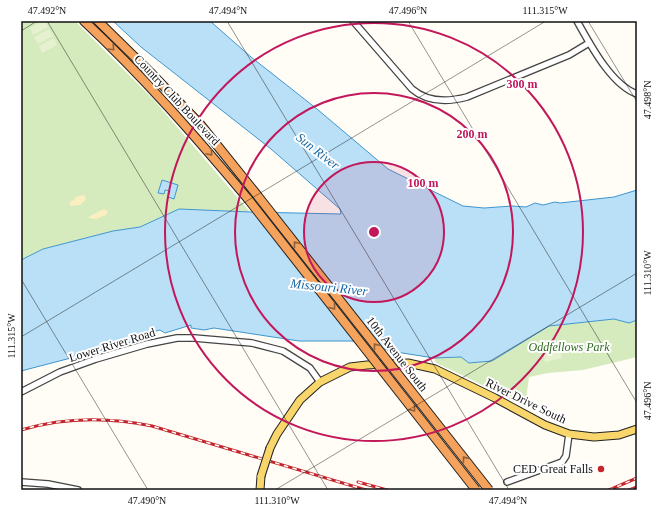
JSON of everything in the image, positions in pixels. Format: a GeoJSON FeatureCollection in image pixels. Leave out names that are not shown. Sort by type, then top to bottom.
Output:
{"type":"FeatureCollection","features":[{"type":"Feature","properties":{"kind":"highway","name":"Country Club Boulevard"},"geometry":{"type":"LineString","coordinates":[[84,21],[109,44],[197,138],[248,199]]}},
{"type":"Feature","properties":{"kind":"highway","name":"Country Club Boulevard"},"geometry":{"type":"LineString","coordinates":[[98,21],[200,124],[257,195]]}},
{"type":"Feature","properties":{"kind":"highway","name":"10th Avenue South"},"geometry":{"type":"LineString","coordinates":[[257,195],[489,490]]}},
{"type":"Feature","properties":{"kind":"highway","name":"10th Avenue South"},"geometry":{"type":"LineString","coordinates":[[248,199],[476,490]]}},
{"type":"Feature","properties":{"kind":"main road","name":"River Drive South"},"geometry":{"type":"LineString","coordinates":[[260,490],[261,476],[270,448],[281,428],[300,400],[320,382],[350,367],[367,364],[408,363],[435,369],[495,398],[545,425],[569,434],[594,437],[619,435],[637,429]]}},
{"type":"Feature","properties":{"kind":"street"},"geometry":{"type":"LineString","coordinates":[[353,21],[412,89],[420,95],[438,101],[454,101],[486,90],[569,55],[589,43]]}},
{"type":"Feature","properties":{"kind":"street"},"geometry":{"type":"LineString","coordinates":[[577,21],[589,43],[615,80],[637,94]]}},
{"type":"Feature","properties":{"kind":"street","name":"Lower River Road"},"geometry":{"type":"LineString","coordinates":[[21,392],[60,372],[96,359],[147,344],[177,338],[252,343],[283,351],[310,368],[320,382]]}},
{"type":"Feature","properties":{"kind":"street"},"geometry":{"type":"LineString","coordinates":[[507,482],[562,462],[566,456],[569,434]]}},
{"type":"Feature","properties":{"kind":"street"},"geometry":{"type":"LineString","coordinates":[[21,482],[48,484],[78,490]]}},
{"type":"Feature","properties":{"kind":"green space"},"geometry":{"type":"Polygon","coordinates":[[[21,21],[75,21],[153,99],[250,212],[179,209],[140,227],[113,231],[43,249],[21,260],[21,21]]]}},
{"type":"Feature","properties":{"kind":"green space"},"geometry":{"type":"Polygon","coordinates":[[[45,21],[48,27],[33,35],[30,28],[45,21]]]}},
{"type":"Feature","properties":{"kind":"green space"},"geometry":{"type":"Polygon","coordinates":[[[49,29],[53,36],[38,44],[34,37],[49,29]]]}},
{"type":"Feature","properties":{"kind":"green space"},"geometry":{"type":"Polygon","coordinates":[[[54,38],[57,45],[42,53],[39,46],[54,38]]]}},
{"type":"Feature","properties":{"kind":"green space","name":"Oddfellows Park"},"geometry":{"type":"Polygon","coordinates":[[[614,319],[629,323],[637,320],[637,357],[583,370],[548,373],[529,377],[525,406],[436,363],[434,358],[461,357],[469,363],[492,361],[549,326],[614,319]]]}},
{"type":"Feature","properties":{"kind":"green space"},"geometry":{"type":"Polygon","coordinates":[[[560,347],[562,358],[545,362],[542,350],[560,347]]]}},
{"type":"Feature","properties":{"kind":"sand"},"geometry":{"type":"Polygon","coordinates":[[[83,195],[86,199],[80,205],[70,205],[70,202],[76,197],[83,195]]]}},
{"type":"Feature","properties":{"kind":"sand"},"geometry":{"type":"Polygon","coordinates":[[[104,209],[108,211],[106,215],[96,219],[88,218],[91,215],[104,209]]]}},
{"type":"Feature","properties":{"kind":"water"},"geometry":{"type":"Polygon","coordinates":[[[113,21],[210,21],[251,57],[317,109],[388,169],[463,206],[484,208],[512,206],[526,207],[535,203],[543,205],[555,202],[560,203],[614,197],[637,190],[637,320],[629,323],[614,319],[549,326],[492,361],[469,363],[461,357],[434,358],[396,352],[352,341],[299,341],[214,328],[204,330],[191,328],[191,325],[165,333],[160,330],[148,333],[140,340],[21,371],[21,260],[43,249],[113,231],[140,227],[179,209],[341,214],[340,209],[271,149],[141,47],[113,21]]]}},
{"type":"Feature","properties":{"kind":"water"},"geometry":{"type":"Polygon","coordinates":[[[162,180],[178,185],[174,199],[168,197],[170,191],[165,190],[164,194],[158,193],[162,180]]]}},
{"type":"Feature","properties":{"kind":"railway"},"geometry":{"type":"LineString","coordinates":[[21,430],[53,423],[86,420],[136,423],[152,426],[366,490]]}},
{"type":"Feature","properties":{"kind":"railway"},"geometry":{"type":"LineString","coordinates":[[609,490],[637,478]]}},
{"type":"Feature","properties":{"kind":"railway"},"geometry":{"type":"LineString","coordinates":[[358,482],[387,490]]}},
{"type":"Feature","properties":{"kind":"railway"},"geometry":{"type":"LineString","coordinates":[[629,490],[637,487]]}},
{"type":"Feature","properties":{"kind":"place","name":"CED Great Falls"},"geometry":{"type":"Point","coordinates":[601,469]}},
{"type":"Feature","properties":{"kind":"water label","name":"Sun River"},"geometry":{"type":"Point","coordinates":[318,151]}},
{"type":"Feature","properties":{"kind":"water label","name":"Missouri River"},"geometry":{"type":"Point","coordinates":[329,287]}}]}
